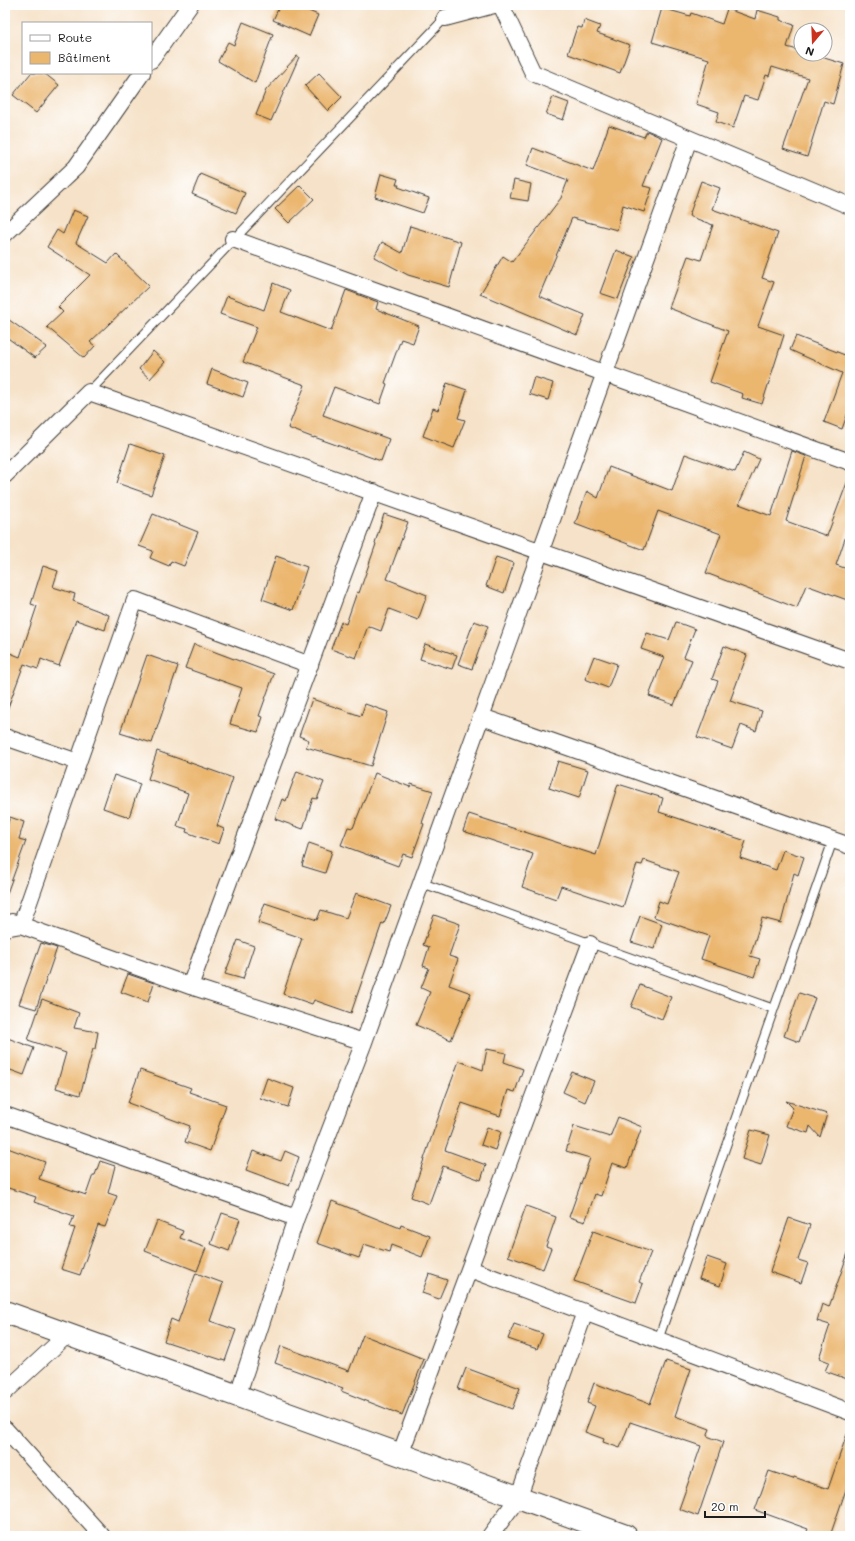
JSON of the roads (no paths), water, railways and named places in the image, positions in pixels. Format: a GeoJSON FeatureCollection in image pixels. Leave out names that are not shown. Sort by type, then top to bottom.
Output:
{"type":"FeatureCollection","features":[{"type":"Feature","properties":{"kind":"street"},"geometry":{"type":"LineString","coordinates":[[152,59],[190,5]]}},
{"type":"Feature","properties":{"kind":"street"},"geometry":{"type":"LineString","coordinates":[[445,18],[494,5]]}},
{"type":"Feature","properties":{"kind":"street"},"geometry":{"type":"LineString","coordinates":[[501,5],[532,72],[850,206]]}},
{"type":"Feature","properties":{"kind":"street"},"geometry":{"type":"LineString","coordinates":[[5,234],[76,166],[141,74]]}},
{"type":"Feature","properties":{"kind":"street"},"geometry":{"type":"LineString","coordinates":[[237,1397],[296,1218],[364,1042],[422,883],[689,139]]}},
{"type":"Feature","properties":{"kind":"street"},"geometry":{"type":"LineString","coordinates":[[233,239],[850,462]]}},
{"type":"Feature","properties":{"kind":"street"},"geometry":{"type":"LineString","coordinates":[[5,475],[89,392],[850,661]]}},
{"type":"Feature","properties":{"kind":"street"},"geometry":{"type":"LineString","coordinates":[[190,986],[374,492]]}},
{"type":"Feature","properties":{"kind":"street"},"geometry":{"type":"LineString","coordinates":[[21,925],[135,600],[310,665]]}},
{"type":"Feature","properties":{"kind":"street"},"geometry":{"type":"LineString","coordinates":[[482,717],[850,846]]}},
{"type":"Feature","properties":{"kind":"street"},"geometry":{"type":"LineString","coordinates":[[5,737],[78,762]]}},
{"type":"Feature","properties":{"kind":"street"},"geometry":{"type":"LineString","coordinates":[[5,920],[190,986],[364,1042]]}},
{"type":"Feature","properties":{"kind":"street"},"geometry":{"type":"LineString","coordinates":[[5,928],[21,925]]}},
{"type":"Feature","properties":{"kind":"street"},"geometry":{"type":"LineString","coordinates":[[400,1455],[590,944]]}},
{"type":"Feature","properties":{"kind":"street"},"geometry":{"type":"LineString","coordinates":[[5,1115],[296,1218]]}},
{"type":"Feature","properties":{"kind":"street"},"geometry":{"type":"LineString","coordinates":[[470,1269],[850,1412]]}},
{"type":"Feature","properties":{"kind":"street"},"geometry":{"type":"LineString","coordinates":[[5,1312],[237,1397],[626,1536]]}},
{"type":"Feature","properties":{"kind":"street"},"geometry":{"type":"LineString","coordinates":[[490,1536],[518,1498],[585,1312]]}},
{"type":"Feature","properties":{"kind":"street"},"geometry":{"type":"LineString","coordinates":[[5,1392],[68,1334]]}},
{"type":"Feature","properties":{"kind":"street"},"geometry":{"type":"LineString","coordinates":[[5,1429],[102,1536]]}},
{"type":"Feature","properties":{"kind":"lane"},"geometry":{"type":"LineString","coordinates":[[89,392],[445,18]]}},
{"type":"Feature","properties":{"kind":"lane"},"geometry":{"type":"LineString","coordinates":[[658,1340],[833,840]]}},
{"type":"Feature","properties":{"kind":"lane"},"geometry":{"type":"LineString","coordinates":[[422,883],[774,1009]]}}]}
